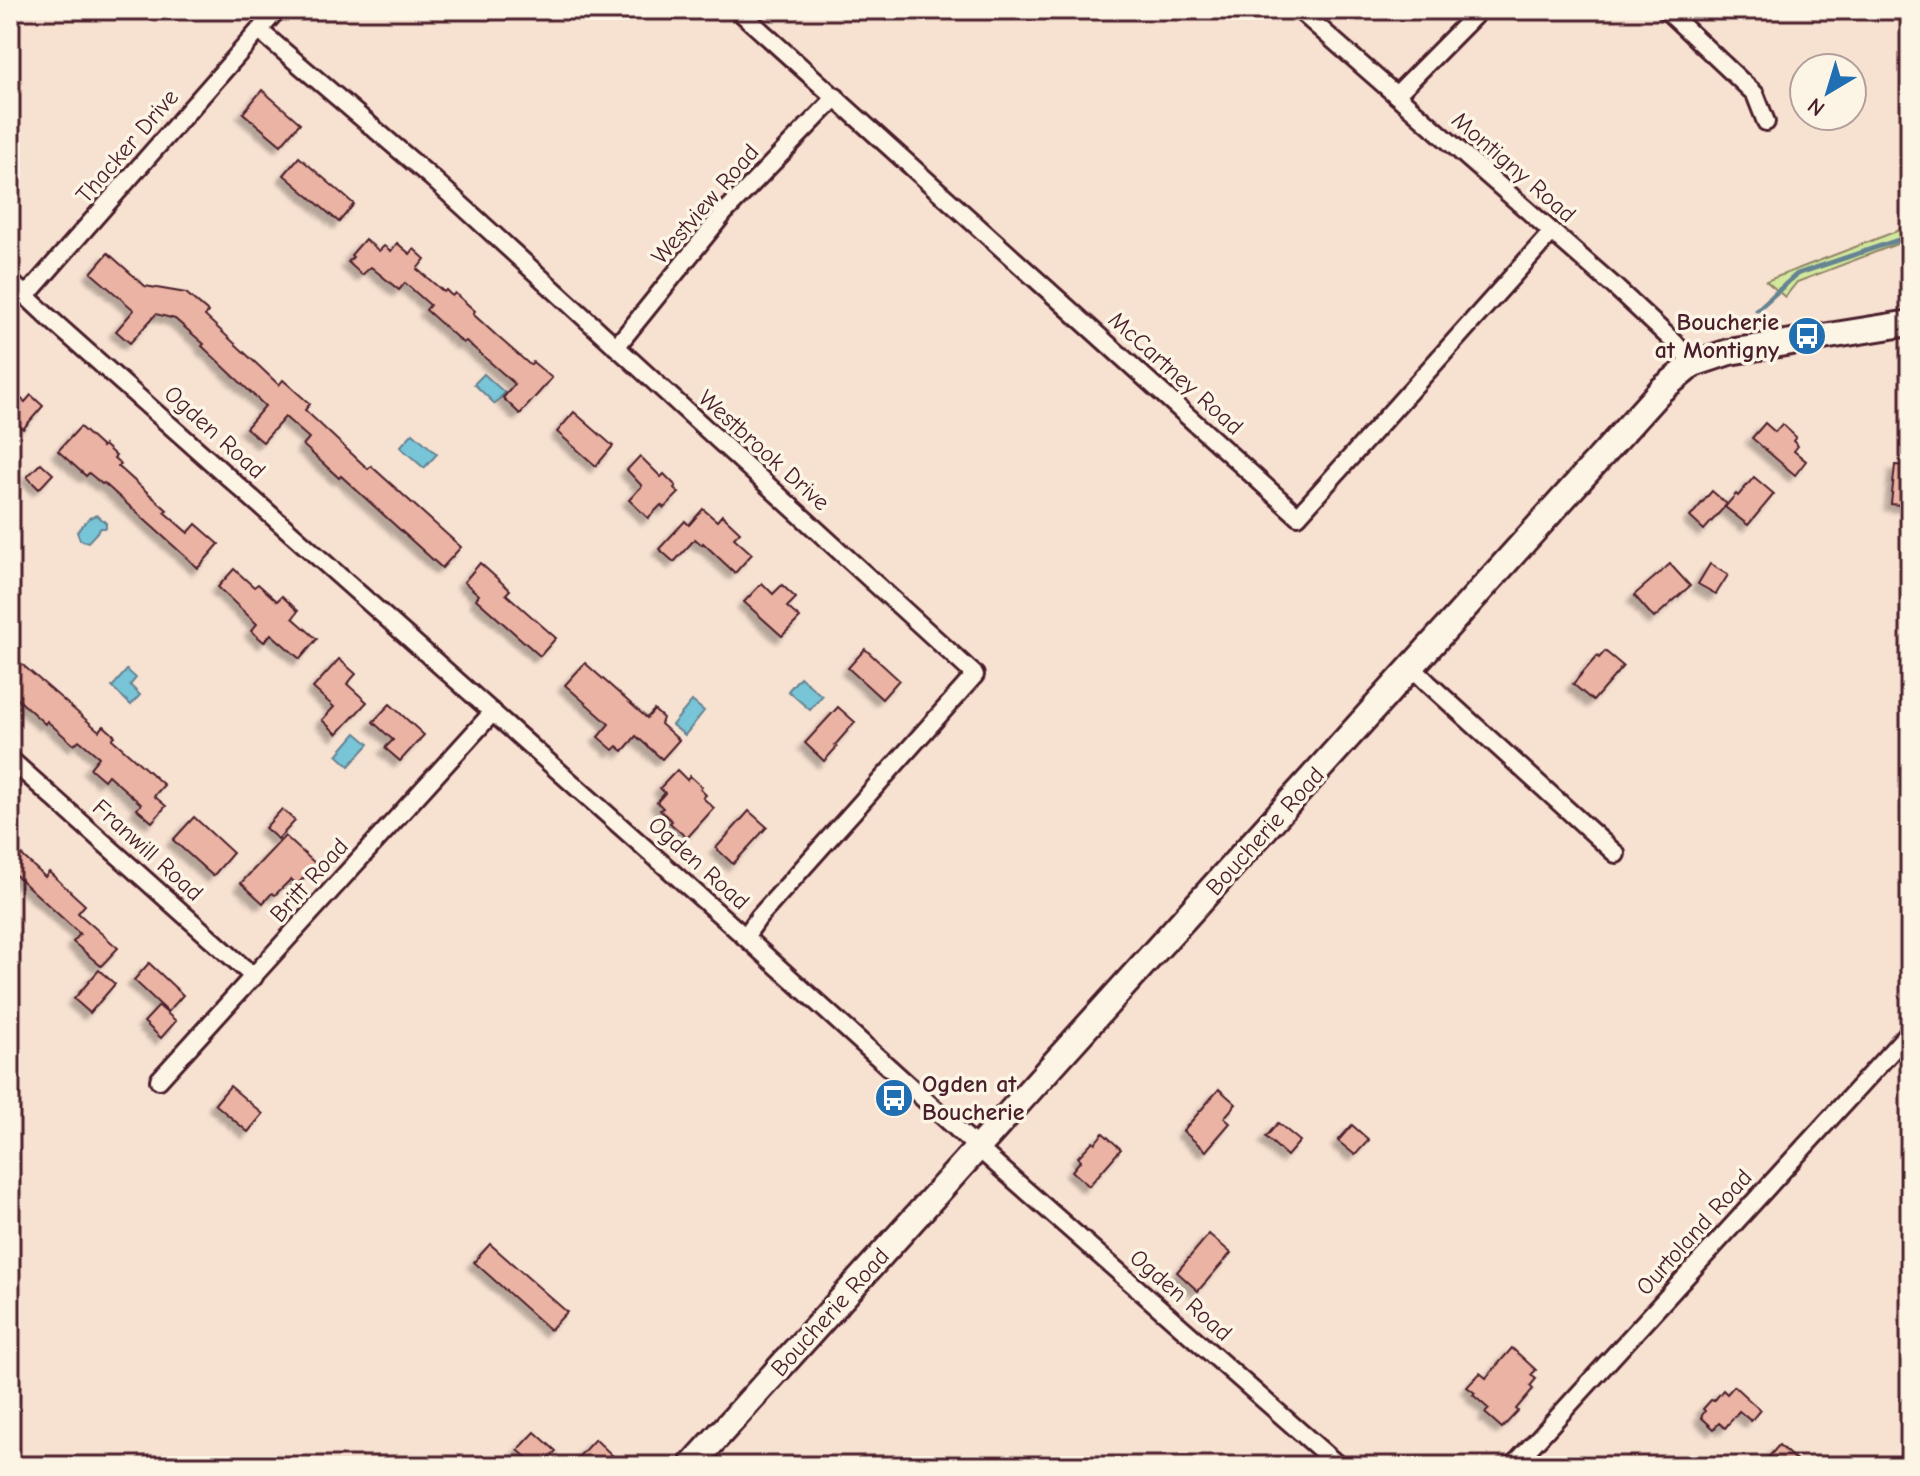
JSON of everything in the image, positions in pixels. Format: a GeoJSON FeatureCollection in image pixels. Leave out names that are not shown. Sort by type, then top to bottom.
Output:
{"type":"FeatureCollection","features":[{"type":"Feature","properties":{"kind":"main road","name":"Boucherie Road"},"geometry":{"type":"LineString","coordinates":[[691,1466],[1646,404],[1693,364],[1720,354],[1910,323]]}},
{"type":"Feature","properties":{"kind":"street","name":"Thacker Drive"},"geometry":{"type":"LineString","coordinates":[[26,296],[277,10]]}},
{"type":"Feature","properties":{"kind":"street","name":"McCartney Road"},"geometry":{"type":"LineString","coordinates":[[738,10],[1298,516],[1552,232]]}},
{"type":"Feature","properties":{"kind":"street","name":"Montigny Road"},"geometry":{"type":"LineString","coordinates":[[1299,10],[1665,333],[1693,364]]}},
{"type":"Feature","properties":{"kind":"street"},"geometry":{"type":"LineString","coordinates":[[1396,95],[1480,10]]}},
{"type":"Feature","properties":{"kind":"street"},"geometry":{"type":"LineString","coordinates":[[1666,10],[1755,94],[1766,122]]}},
{"type":"Feature","properties":{"kind":"street","name":"Westbrook Drive"},"geometry":{"type":"LineString","coordinates":[[260,31],[433,179],[975,675],[759,917],[745,937]]}},
{"type":"Feature","properties":{"kind":"street","name":"Westview Road"},"geometry":{"type":"LineString","coordinates":[[616,347],[724,213],[836,97]]}},
{"type":"Feature","properties":{"kind":"street"},"geometry":{"type":"LineString","coordinates":[[10,281],[26,296]]}},
{"type":"Feature","properties":{"kind":"street","name":"Ogden Road"},"geometry":{"type":"LineString","coordinates":[[26,296],[978,1148],[1339,1466]]}},
{"type":"Feature","properties":{"kind":"street"},"geometry":{"type":"LineString","coordinates":[[1412,667],[1616,854]]}},
{"type":"Feature","properties":{"kind":"street","name":"Britt Road"},"geometry":{"type":"LineString","coordinates":[[159,1080],[493,712]]}},
{"type":"Feature","properties":{"kind":"street","name":"Franwill Road"},"geometry":{"type":"LineString","coordinates":[[10,759],[254,977]]}},
{"type":"Feature","properties":{"kind":"street","name":"Ourtoland Road"},"geometry":{"type":"LineString","coordinates":[[1513,1466],[1910,1031]]}},
{"type":"Feature","properties":{"kind":"green space"},"geometry":{"type":"Polygon","coordinates":[[[1910,226],[1910,239],[1797,282],[1785,297],[1766,281],[1910,226]]]}},
{"type":"Feature","properties":{"kind":"water"},"geometry":{"type":"Polygon","coordinates":[[[484,374],[505,393],[495,404],[474,384],[484,374]]]}},
{"type":"Feature","properties":{"kind":"water"},"geometry":{"type":"Polygon","coordinates":[[[413,433],[437,454],[424,468],[400,447],[413,433]]]}},
{"type":"Feature","properties":{"kind":"water"},"geometry":{"type":"Polygon","coordinates":[[[97,515],[106,523],[106,528],[101,528],[88,542],[80,540],[77,532],[89,518],[97,515]]]}},
{"type":"Feature","properties":{"kind":"water"},"geometry":{"type":"Polygon","coordinates":[[[127,670],[136,678],[130,685],[140,695],[131,705],[112,687],[127,670]]]}},
{"type":"Feature","properties":{"kind":"water"},"geometry":{"type":"Polygon","coordinates":[[[800,677],[822,696],[810,710],[788,691],[800,677]]]}},
{"type":"Feature","properties":{"kind":"water"},"geometry":{"type":"Polygon","coordinates":[[[692,701],[704,711],[685,735],[672,725],[692,701]]]}},
{"type":"Feature","properties":{"kind":"water"},"geometry":{"type":"Polygon","coordinates":[[[356,733],[369,744],[349,766],[337,755],[356,733]]]}},
{"type":"Feature","properties":{"kind":"building"},"geometry":{"type":"Polygon","coordinates":[[[262,90],[300,123],[281,145],[243,113],[262,90]]]}},
{"type":"Feature","properties":{"kind":"building"},"geometry":{"type":"Polygon","coordinates":[[[299,157],[354,204],[339,222],[284,175],[299,157]]]}},
{"type":"Feature","properties":{"kind":"building"},"geometry":{"type":"Polygon","coordinates":[[[365,239],[379,251],[384,246],[391,251],[397,243],[410,254],[414,249],[425,259],[417,269],[444,292],[446,290],[452,296],[455,293],[498,337],[530,365],[533,362],[552,378],[520,414],[503,398],[515,384],[426,310],[430,305],[405,283],[399,290],[371,267],[362,275],[348,262],[365,239]]]}},
{"type":"Feature","properties":{"kind":"building"},"geometry":{"type":"Polygon","coordinates":[[[108,253],[145,286],[186,293],[208,312],[205,316],[279,385],[283,380],[310,404],[305,410],[368,469],[371,466],[461,547],[442,568],[303,445],[309,438],[285,417],[263,442],[246,428],[265,406],[175,319],[156,314],[130,343],[116,331],[134,310],[91,273],[108,253]]]}},
{"type":"Feature","properties":{"kind":"building"},"geometry":{"type":"Polygon","coordinates":[[[10,395],[25,402],[31,395],[43,406],[23,429],[10,417],[10,395]]]}},
{"type":"Feature","properties":{"kind":"building"},"geometry":{"type":"Polygon","coordinates":[[[574,412],[613,446],[596,466],[557,432],[574,412]]]}},
{"type":"Feature","properties":{"kind":"building"},"geometry":{"type":"Polygon","coordinates":[[[1765,423],[1775,432],[1782,424],[1796,437],[1793,441],[1798,446],[1794,451],[1806,461],[1795,475],[1752,438],[1765,423]]]}},
{"type":"Feature","properties":{"kind":"building"},"geometry":{"type":"Polygon","coordinates":[[[80,427],[116,456],[114,458],[121,464],[118,466],[188,533],[196,524],[219,544],[198,568],[104,483],[89,473],[86,476],[58,451],[80,427]]]}},
{"type":"Feature","properties":{"kind":"building"},"geometry":{"type":"Polygon","coordinates":[[[640,456],[661,477],[664,474],[679,493],[648,518],[629,500],[642,486],[627,470],[640,456]]]}},
{"type":"Feature","properties":{"kind":"building"},"geometry":{"type":"Polygon","coordinates":[[[41,463],[53,474],[39,489],[27,477],[41,463]]]}},
{"type":"Feature","properties":{"kind":"building"},"geometry":{"type":"Polygon","coordinates":[[[1895,465],[1910,466],[1910,506],[1891,504],[1895,465]]]}},
{"type":"Feature","properties":{"kind":"building"},"geometry":{"type":"Polygon","coordinates":[[[1754,477],[1774,494],[1748,525],[1725,507],[1754,477]]]}},
{"type":"Feature","properties":{"kind":"building"},"geometry":{"type":"Polygon","coordinates":[[[1712,491],[1727,504],[1704,530],[1690,517],[1712,491]]]}},
{"type":"Feature","properties":{"kind":"building"},"geometry":{"type":"Polygon","coordinates":[[[703,509],[717,521],[722,515],[740,532],[734,538],[752,554],[735,573],[695,539],[674,562],[659,549],[685,521],[689,525],[703,509]]]}},
{"type":"Feature","properties":{"kind":"building"},"geometry":{"type":"Polygon","coordinates":[[[480,563],[510,590],[506,594],[556,638],[540,656],[476,599],[479,595],[464,582],[480,563]]]}},
{"type":"Feature","properties":{"kind":"building"},"geometry":{"type":"Polygon","coordinates":[[[1670,564],[1690,586],[1654,618],[1634,595],[1670,564]]]}},
{"type":"Feature","properties":{"kind":"building"},"geometry":{"type":"Polygon","coordinates":[[[1710,564],[1728,575],[1716,594],[1698,584],[1710,564]]]}},
{"type":"Feature","properties":{"kind":"building"},"geometry":{"type":"Polygon","coordinates":[[[234,569],[254,587],[258,584],[277,601],[282,596],[298,611],[293,618],[317,639],[300,659],[271,634],[264,642],[251,631],[257,624],[218,587],[234,569]]]}},
{"type":"Feature","properties":{"kind":"building"},"geometry":{"type":"Polygon","coordinates":[[[762,583],[773,594],[782,585],[796,598],[787,607],[800,618],[782,636],[744,602],[762,583]]]}},
{"type":"Feature","properties":{"kind":"building"},"geometry":{"type":"Polygon","coordinates":[[[865,649],[899,680],[882,699],[848,668],[865,649]]]}},
{"type":"Feature","properties":{"kind":"building"},"geometry":{"type":"Polygon","coordinates":[[[1605,651],[1623,666],[1593,701],[1573,684],[1605,651]]]}},
{"type":"Feature","properties":{"kind":"building"},"geometry":{"type":"Polygon","coordinates":[[[10,654],[99,731],[104,726],[115,736],[112,739],[164,785],[154,796],[166,806],[152,822],[137,809],[141,804],[108,775],[104,780],[90,768],[99,757],[79,740],[74,745],[47,721],[45,724],[10,692],[10,654]]]}},
{"type":"Feature","properties":{"kind":"building"},"geometry":{"type":"Polygon","coordinates":[[[339,659],[356,674],[347,684],[367,702],[337,734],[322,720],[334,707],[313,688],[339,659]]]}},
{"type":"Feature","properties":{"kind":"building"},"geometry":{"type":"Polygon","coordinates":[[[585,663],[647,718],[654,710],[663,718],[661,724],[679,740],[662,759],[636,736],[623,751],[617,746],[613,750],[598,737],[609,724],[565,685],[585,663]]]}},
{"type":"Feature","properties":{"kind":"building"},"geometry":{"type":"Polygon","coordinates":[[[390,704],[424,735],[400,761],[385,748],[393,740],[373,722],[390,704]]]}},
{"type":"Feature","properties":{"kind":"building"},"geometry":{"type":"Polygon","coordinates":[[[838,707],[855,722],[824,761],[805,743],[838,707]]]}},
{"type":"Feature","properties":{"kind":"building"},"geometry":{"type":"Polygon","coordinates":[[[677,770],[687,780],[690,776],[702,787],[700,789],[706,795],[703,798],[714,808],[687,838],[670,823],[672,821],[660,810],[663,808],[657,802],[665,793],[660,788],[677,770]]]}},
{"type":"Feature","properties":{"kind":"building"},"geometry":{"type":"Polygon","coordinates":[[[282,809],[295,821],[278,839],[265,828],[282,809]]]}},
{"type":"Feature","properties":{"kind":"building"},"geometry":{"type":"Polygon","coordinates":[[[749,811],[767,827],[733,864],[716,848],[749,811]]]}},
{"type":"Feature","properties":{"kind":"building"},"geometry":{"type":"Polygon","coordinates":[[[194,817],[233,853],[213,876],[173,840],[194,817]]]}},
{"type":"Feature","properties":{"kind":"building"},"geometry":{"type":"Polygon","coordinates":[[[285,836],[316,864],[297,885],[291,879],[263,903],[241,883],[285,836]]]}},
{"type":"Feature","properties":{"kind":"building"},"geometry":{"type":"Polygon","coordinates":[[[10,844],[45,877],[49,872],[85,905],[78,913],[118,948],[101,966],[73,942],[80,934],[10,870],[10,844]]]}},
{"type":"Feature","properties":{"kind":"building"},"geometry":{"type":"Polygon","coordinates":[[[149,963],[183,995],[168,1012],[134,980],[149,963]]]}},
{"type":"Feature","properties":{"kind":"building"},"geometry":{"type":"Polygon","coordinates":[[[99,970],[115,984],[90,1013],[74,999],[99,970]]]}},
{"type":"Feature","properties":{"kind":"building"},"geometry":{"type":"Polygon","coordinates":[[[159,1006],[176,1021],[161,1038],[144,1022],[159,1006]]]}},
{"type":"Feature","properties":{"kind":"building"},"geometry":{"type":"Polygon","coordinates":[[[230,1086],[263,1114],[248,1132],[215,1104],[230,1086]]]}},
{"type":"Feature","properties":{"kind":"building"},"geometry":{"type":"Polygon","coordinates":[[[1219,1089],[1236,1104],[1224,1118],[1230,1123],[1206,1151],[1183,1131],[1219,1089]]]}},
{"type":"Feature","properties":{"kind":"building"},"geometry":{"type":"Polygon","coordinates":[[[1278,1123],[1300,1141],[1287,1156],[1266,1137],[1278,1123]]]}},
{"type":"Feature","properties":{"kind":"building"},"geometry":{"type":"Polygon","coordinates":[[[1352,1125],[1369,1140],[1355,1155],[1338,1141],[1352,1125]]]}},
{"type":"Feature","properties":{"kind":"building"},"geometry":{"type":"Polygon","coordinates":[[[1103,1133],[1121,1149],[1089,1186],[1072,1171],[1081,1160],[1078,1157],[1103,1133]]]}},
{"type":"Feature","properties":{"kind":"building"},"geometry":{"type":"Polygon","coordinates":[[[1209,1234],[1231,1253],[1198,1291],[1177,1272],[1209,1234]]]}},
{"type":"Feature","properties":{"kind":"building"},"geometry":{"type":"Polygon","coordinates":[[[490,1244],[567,1312],[550,1330],[474,1262],[490,1244]]]}},
{"type":"Feature","properties":{"kind":"building"},"geometry":{"type":"Polygon","coordinates":[[[1512,1348],[1536,1370],[1531,1375],[1536,1379],[1530,1386],[1533,1389],[1516,1409],[1518,1411],[1502,1428],[1485,1413],[1489,1409],[1467,1387],[1480,1373],[1486,1378],[1512,1348]]]}},
{"type":"Feature","properties":{"kind":"building"},"geometry":{"type":"Polygon","coordinates":[[[1734,1386],[1760,1410],[1751,1421],[1739,1411],[1725,1428],[1719,1423],[1714,1429],[1701,1417],[1705,1411],[1703,1409],[1723,1390],[1727,1394],[1734,1386]]]}},
{"type":"Feature","properties":{"kind":"building"},"geometry":{"type":"Polygon","coordinates":[[[535,1432],[556,1451],[542,1466],[536,1466],[518,1450],[535,1432]]]}},
{"type":"Feature","properties":{"kind":"building"},"geometry":{"type":"Polygon","coordinates":[[[595,1439],[614,1457],[606,1466],[570,1466],[595,1439]]]}},
{"type":"Feature","properties":{"kind":"building"},"geometry":{"type":"Polygon","coordinates":[[[1779,1445],[1802,1466],[1761,1466],[1779,1445]]]}},
{"type":"Feature","properties":{"kind":"waterway"},"geometry":{"type":"LineString","coordinates":[[1757,310],[1797,274],[1910,236]]}},
{"type":"Feature","properties":{"kind":"place","name":"Boucherie at Montigny"},"geometry":{"type":"Point","coordinates":[1807,336]}},
{"type":"Feature","properties":{"kind":"place","name":"Ogden at Boucherie"},"geometry":{"type":"Point","coordinates":[894,1098]}}]}
